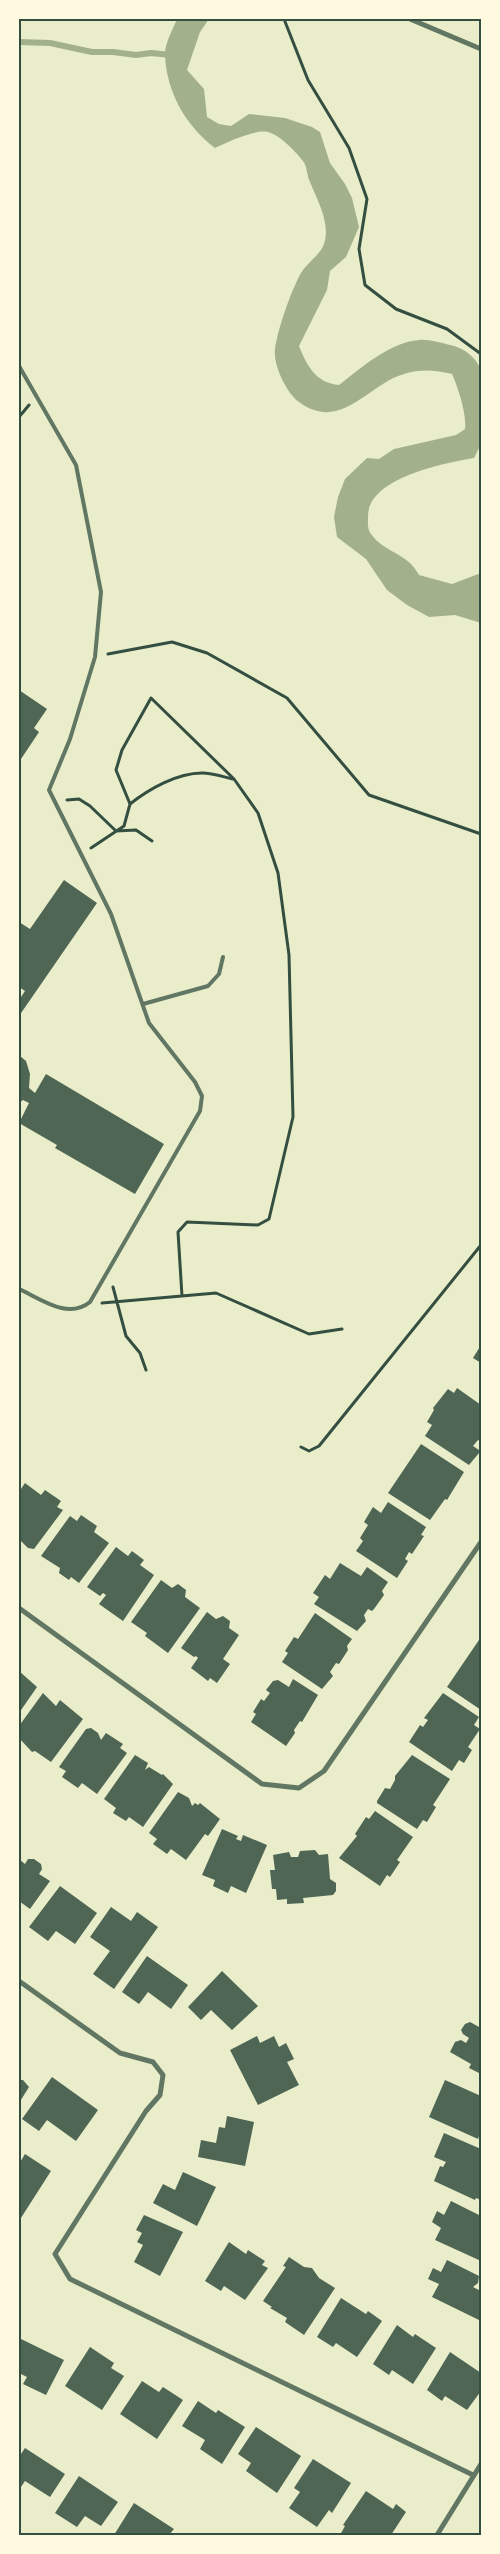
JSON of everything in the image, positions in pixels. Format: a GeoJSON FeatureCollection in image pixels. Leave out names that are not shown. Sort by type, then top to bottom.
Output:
{"type":"FeatureCollection","features":[{"type":"Feature","properties":{"kind":"street"},"geometry":{"type":"LineString","coordinates":[[410,19],[481,49]]}},
{"type":"Feature","properties":{"kind":"street"},"geometry":{"type":"LineString","coordinates":[[19,1608],[262,1784],[299,1788],[324,1771],[481,1542]]}},
{"type":"Feature","properties":{"kind":"street"},"geometry":{"type":"LineString","coordinates":[[19,1982],[120,2053],[153,2062],[163,2076],[160,2094],[146,2111],[55,2254],[70,2279],[473,2474]]}},
{"type":"Feature","properties":{"kind":"street"},"geometry":{"type":"LineString","coordinates":[[437,2535],[473,2474],[481,2464]]}},
{"type":"Feature","properties":{"kind":"lane"},"geometry":{"type":"LineString","coordinates":[[19,366],[76,465],[101,592],[95,657],[70,739],[49,790],[112,914],[149,1023],[195,1082],[202,1096],[200,1112],[89,1302],[74,1310],[64,1309],[19,1288]]}},
{"type":"Feature","properties":{"kind":"lane"},"geometry":{"type":"LineString","coordinates":[[142,1004],[208,986],[219,974],[224,957]]}},
{"type":"Feature","properties":{"kind":"path"},"geometry":{"type":"LineString","coordinates":[[284,19],[308,80],[349,148],[367,199],[360,249],[366,285],[396,309],[446,329],[481,354]]}},
{"type":"Feature","properties":{"kind":"path"},"geometry":{"type":"LineString","coordinates":[[95,657],[172,642],[207,653],[287,698],[369,795],[481,834]]}},
{"type":"Feature","properties":{"kind":"path"},"geometry":{"type":"LineString","coordinates":[[130,804],[116,770],[122,750],[151,698],[234,779],[258,813],[278,873],[290,956],[293,1117],[269,1220],[258,1225],[187,1222],[178,1232],[182,1296]]}},
{"type":"Feature","properties":{"kind":"path"},"geometry":{"type":"LineString","coordinates":[[81,856],[124,826],[130,804],[143,794],[182,776],[203,773],[234,779]]}},
{"type":"Feature","properties":{"kind":"path"},"geometry":{"type":"LineString","coordinates":[[54,801],[79,799],[90,806],[116,831],[136,830],[152,841]]}},
{"type":"Feature","properties":{"kind":"path"},"geometry":{"type":"LineString","coordinates":[[301,1447],[309,1451],[319,1446],[481,1245]]}},
{"type":"Feature","properties":{"kind":"path"},"geometry":{"type":"LineString","coordinates":[[112,1284],[126,1336],[140,1353],[146,1370]]}},
{"type":"Feature","properties":{"kind":"path"},"geometry":{"type":"LineString","coordinates":[[89,1302],[116,1302],[216,1293],[309,1334],[342,1329]]}},
{"type":"Feature","properties":{"kind":"shaded area"},"geometry":{"type":"Polygon","coordinates":[[[177,19],[209,19],[200,32],[187,70],[204,89],[207,117],[219,124],[231,126],[249,114],[285,118],[312,127],[320,132],[330,163],[345,184],[352,198],[359,227],[346,257],[330,271],[327,290],[299,346],[313,372],[324,381],[339,385],[376,357],[397,345],[419,340],[435,341],[460,348],[468,353],[479,365],[481,370],[481,444],[474,458],[427,469],[394,482],[380,492],[371,503],[368,528],[376,540],[402,557],[414,567],[419,575],[452,584],[481,573],[481,623],[455,615],[429,617],[407,605],[387,590],[366,559],[337,537],[334,517],[338,497],[345,479],[367,458],[379,459],[394,449],[456,435],[465,429],[465,416],[459,393],[452,374],[428,371],[410,372],[391,379],[354,403],[328,412],[314,410],[299,402],[289,392],[278,370],[275,349],[282,320],[297,281],[324,244],[326,228],[322,212],[304,163],[283,140],[268,132],[256,132],[215,148],[195,130],[174,96],[167,70],[165,52],[167,42],[177,19]]]}},
{"type":"Feature","properties":{"kind":"building"},"geometry":{"type":"Polygon","coordinates":[[[19,690],[47,709],[34,728],[39,732],[19,762],[19,690]]]}},
{"type":"Feature","properties":{"kind":"building"},"geometry":{"type":"Polygon","coordinates":[[[64,880],[97,903],[19,1016],[19,1000],[25,991],[19,987],[19,922],[30,929],[64,880]]]}},
{"type":"Feature","properties":{"kind":"building"},"geometry":{"type":"Polygon","coordinates":[[[19,1055],[26,1061],[30,1074],[29,1088],[35,1093],[46,1074],[164,1144],[135,1194],[55,1148],[57,1145],[19,1123],[29,1103],[23,1100],[19,1103],[19,1055]]]}},
{"type":"Feature","properties":{"kind":"building"},"geometry":{"type":"Polygon","coordinates":[[[481,1345],[481,1363],[473,1358],[481,1345]]]}},
{"type":"Feature","properties":{"kind":"building"},"geometry":{"type":"Polygon","coordinates":[[[457,1388],[481,1405],[481,1442],[478,1440],[473,1446],[479,1450],[479,1453],[469,1465],[425,1436],[432,1425],[427,1422],[434,1410],[433,1408],[448,1389],[454,1393],[457,1388]]]}},
{"type":"Feature","properties":{"kind":"building"},"geometry":{"type":"Polygon","coordinates":[[[421,1444],[464,1472],[447,1500],[445,1499],[430,1520],[388,1493],[421,1444]]]}},
{"type":"Feature","properties":{"kind":"building"},"geometry":{"type":"Polygon","coordinates":[[[25,1483],[41,1495],[45,1490],[61,1501],[57,1507],[63,1510],[34,1549],[28,1548],[19,1539],[19,1492],[25,1483]]]}},
{"type":"Feature","properties":{"kind":"building"},"geometry":{"type":"Polygon","coordinates":[[[388,1502],[426,1527],[421,1535],[424,1536],[412,1554],[409,1552],[405,1559],[408,1561],[397,1578],[356,1551],[363,1541],[360,1538],[368,1525],[364,1522],[373,1507],[381,1513],[388,1502]]]}},
{"type":"Feature","properties":{"kind":"building"},"geometry":{"type":"Polygon","coordinates":[[[81,1515],[97,1526],[94,1532],[109,1543],[79,1583],[71,1577],[69,1580],[59,1573],[60,1568],[41,1556],[70,1516],[77,1521],[81,1515]]]}},
{"type":"Feature","properties":{"kind":"building"},"geometry":{"type":"Polygon","coordinates":[[[116,1547],[128,1556],[132,1551],[144,1560],[140,1565],[154,1575],[123,1621],[99,1604],[106,1595],[103,1593],[100,1596],[87,1587],[116,1547]]]}},
{"type":"Feature","properties":{"kind":"building"},"geometry":{"type":"Polygon","coordinates":[[[340,1563],[361,1576],[367,1567],[388,1582],[382,1591],[384,1595],[372,1611],[368,1609],[364,1615],[366,1621],[357,1631],[314,1604],[319,1597],[313,1593],[325,1575],[330,1579],[340,1563]]]}},
{"type":"Feature","properties":{"kind":"building"},"geometry":{"type":"Polygon","coordinates":[[[161,1580],[172,1588],[178,1584],[186,1590],[185,1597],[200,1608],[168,1653],[145,1636],[147,1633],[131,1622],[161,1580]]]}},
{"type":"Feature","properties":{"kind":"building"},"geometry":{"type":"Polygon","coordinates":[[[207,1612],[216,1619],[223,1616],[230,1621],[229,1628],[239,1635],[223,1659],[230,1664],[217,1683],[210,1678],[208,1681],[191,1668],[198,1658],[181,1648],[207,1612]]]}},
{"type":"Feature","properties":{"kind":"building"},"geometry":{"type":"Polygon","coordinates":[[[315,1613],[352,1639],[347,1646],[348,1650],[339,1664],[336,1663],[330,1672],[333,1676],[322,1689],[282,1662],[288,1653],[285,1651],[294,1637],[298,1639],[315,1613]]]}},
{"type":"Feature","properties":{"kind":"building"},"geometry":{"type":"Polygon","coordinates":[[[481,1637],[481,1710],[447,1687],[481,1637]]]}},
{"type":"Feature","properties":{"kind":"building"},"geometry":{"type":"Polygon","coordinates":[[[19,1671],[37,1687],[19,1713],[19,1671]]]}},
{"type":"Feature","properties":{"kind":"building"},"geometry":{"type":"Polygon","coordinates":[[[293,1679],[318,1695],[302,1722],[300,1721],[294,1730],[295,1733],[286,1746],[251,1722],[256,1714],[253,1712],[261,1699],[264,1701],[270,1693],[266,1690],[273,1681],[278,1680],[289,1687],[293,1679]]]}},
{"type":"Feature","properties":{"kind":"building"},"geometry":{"type":"Polygon","coordinates":[[[43,1693],[56,1706],[60,1700],[83,1719],[51,1762],[35,1751],[32,1752],[19,1738],[19,1726],[43,1693]]]}},
{"type":"Feature","properties":{"kind":"building"},"geometry":{"type":"Polygon","coordinates":[[[443,1693],[479,1717],[474,1725],[480,1729],[468,1747],[472,1750],[464,1763],[459,1760],[452,1771],[409,1742],[420,1725],[423,1727],[428,1720],[424,1718],[443,1693]]]}},
{"type":"Feature","properties":{"kind":"building"},"geometry":{"type":"Polygon","coordinates":[[[91,1728],[98,1733],[101,1740],[106,1733],[123,1744],[120,1748],[127,1753],[97,1794],[82,1783],[78,1788],[62,1777],[66,1771],[59,1767],[86,1729],[91,1728]]]}},
{"type":"Feature","properties":{"kind":"building"},"geometry":{"type":"Polygon","coordinates":[[[135,1755],[148,1763],[145,1770],[149,1767],[163,1774],[173,1784],[143,1827],[129,1817],[126,1821],[113,1813],[116,1808],[104,1799],[135,1755]]]}},
{"type":"Feature","properties":{"kind":"building"},"geometry":{"type":"Polygon","coordinates":[[[412,1755],[450,1779],[433,1805],[436,1807],[427,1822],[423,1820],[417,1829],[377,1803],[385,1788],[390,1789],[395,1776],[412,1755]]]}},
{"type":"Feature","properties":{"kind":"building"},"geometry":{"type":"Polygon","coordinates":[[[178,1792],[189,1798],[192,1806],[195,1803],[198,1805],[200,1803],[220,1819],[208,1836],[205,1834],[186,1860],[171,1849],[167,1854],[153,1844],[157,1839],[149,1833],[178,1792]]]}},
{"type":"Feature","properties":{"kind":"building"},"geometry":{"type":"Polygon","coordinates":[[[375,1811],[413,1837],[397,1860],[400,1862],[390,1877],[387,1875],[380,1886],[339,1858],[357,1836],[355,1834],[366,1817],[369,1819],[375,1811]]]}},
{"type":"Feature","properties":{"kind":"building"},"geometry":{"type":"Polygon","coordinates":[[[222,1829],[238,1836],[236,1839],[241,1841],[243,1835],[267,1845],[246,1893],[231,1886],[228,1893],[213,1886],[215,1880],[202,1875],[222,1829]]]}},
{"type":"Feature","properties":{"kind":"building"},"geometry":{"type":"Polygon","coordinates":[[[315,1850],[319,1855],[328,1854],[330,1879],[336,1883],[336,1891],[333,1895],[303,1898],[304,1903],[287,1904],[287,1899],[277,1900],[276,1889],[272,1889],[270,1870],[275,1870],[273,1855],[289,1852],[291,1857],[298,1857],[300,1851],[315,1850]]]}},
{"type":"Feature","properties":{"kind":"building"},"geometry":{"type":"Polygon","coordinates":[[[19,1859],[25,1864],[28,1859],[34,1859],[41,1864],[42,1869],[39,1874],[50,1881],[30,1909],[19,1901],[19,1859]]]}},
{"type":"Feature","properties":{"kind":"building"},"geometry":{"type":"Polygon","coordinates":[[[60,1886],[97,1913],[75,1944],[56,1931],[48,1941],[29,1927],[60,1886]]]}},
{"type":"Feature","properties":{"kind":"building"},"geometry":{"type":"Polygon","coordinates":[[[111,1907],[131,1921],[137,1912],[158,1927],[114,1989],[93,1974],[110,1951],[90,1937],[111,1907]]]}},
{"type":"Feature","properties":{"kind":"building"},"geometry":{"type":"Polygon","coordinates":[[[147,1956],[188,1985],[171,2009],[148,1992],[139,2004],[122,1992],[147,1956]]]}},
{"type":"Feature","properties":{"kind":"building"},"geometry":{"type":"Polygon","coordinates":[[[222,1971],[258,2006],[232,2030],[211,2010],[201,2020],[188,2007],[222,1971]]]}},
{"type":"Feature","properties":{"kind":"building"},"geometry":{"type":"Polygon","coordinates":[[[470,2022],[481,2028],[481,2074],[469,2068],[471,2064],[450,2052],[455,2042],[461,2040],[466,2043],[469,2038],[461,2030],[465,2024],[470,2022]]]}},
{"type":"Feature","properties":{"kind":"building"},"geometry":{"type":"Polygon","coordinates":[[[257,2036],[260,2043],[274,2036],[279,2047],[286,2043],[294,2059],[287,2062],[299,2085],[258,2105],[230,2050],[257,2036]]]}},
{"type":"Feature","properties":{"kind":"building"},"geometry":{"type":"Polygon","coordinates":[[[52,2077],[98,2110],[76,2141],[47,2120],[39,2131],[22,2119],[52,2077]]]}},
{"type":"Feature","properties":{"kind":"building"},"geometry":{"type":"Polygon","coordinates":[[[19,2080],[23,2080],[29,2087],[19,2103],[19,2080]]]}},
{"type":"Feature","properties":{"kind":"building"},"geometry":{"type":"Polygon","coordinates":[[[445,2080],[481,2096],[481,2131],[478,2139],[429,2117],[445,2080]]]}},
{"type":"Feature","properties":{"kind":"building"},"geometry":{"type":"Polygon","coordinates":[[[227,2116],[254,2122],[245,2166],[198,2157],[201,2140],[216,2143],[219,2127],[225,2128],[227,2116]]]}},
{"type":"Feature","properties":{"kind":"building"},"geometry":{"type":"Polygon","coordinates":[[[444,2133],[481,2149],[481,2200],[476,2198],[475,2200],[434,2181],[440,2166],[443,2167],[446,2162],[434,2157],[444,2133]]]}},
{"type":"Feature","properties":{"kind":"building"},"geometry":{"type":"Polygon","coordinates":[[[25,2154],[51,2171],[19,2221],[19,2164],[25,2154]]]}},
{"type":"Feature","properties":{"kind":"building"},"geometry":{"type":"Polygon","coordinates":[[[183,2172],[216,2187],[197,2226],[153,2203],[163,2184],[175,2190],[183,2172]]]}},
{"type":"Feature","properties":{"kind":"building"},"geometry":{"type":"Polygon","coordinates":[[[451,2201],[481,2216],[481,2261],[435,2240],[441,2228],[432,2222],[437,2211],[444,2215],[451,2201]]]}},
{"type":"Feature","properties":{"kind":"building"},"geometry":{"type":"Polygon","coordinates":[[[144,2215],[183,2232],[160,2276],[134,2262],[143,2245],[137,2242],[142,2233],[136,2230],[144,2215]]]}},
{"type":"Feature","properties":{"kind":"building"},"geometry":{"type":"Polygon","coordinates":[[[229,2242],[246,2254],[248,2250],[265,2261],[262,2265],[268,2268],[245,2300],[224,2286],[221,2291],[205,2281],[229,2242]]]}},
{"type":"Feature","properties":{"kind":"building"},"geometry":{"type":"Polygon","coordinates":[[[289,2257],[304,2267],[312,2268],[319,2278],[335,2288],[304,2335],[285,2322],[287,2318],[270,2308],[272,2307],[263,2301],[286,2267],[283,2266],[289,2257]]]}},
{"type":"Feature","properties":{"kind":"building"},"geometry":{"type":"Polygon","coordinates":[[[447,2260],[479,2276],[478,2283],[473,2287],[481,2291],[479,2298],[481,2321],[432,2297],[439,2284],[428,2279],[433,2268],[441,2272],[447,2260]]]}},
{"type":"Feature","properties":{"kind":"building"},"geometry":{"type":"Polygon","coordinates":[[[341,2298],[366,2314],[368,2311],[382,2321],[357,2357],[336,2343],[333,2347],[317,2337],[341,2298]]]}},
{"type":"Feature","properties":{"kind":"building"},"geometry":{"type":"Polygon","coordinates":[[[397,2325],[413,2337],[415,2334],[436,2348],[413,2384],[392,2370],[389,2375],[373,2364],[397,2325]]]}},
{"type":"Feature","properties":{"kind":"building"},"geometry":{"type":"Polygon","coordinates":[[[19,2338],[64,2360],[46,2395],[23,2384],[27,2377],[19,2373],[19,2338]]]}},
{"type":"Feature","properties":{"kind":"building"},"geometry":{"type":"Polygon","coordinates":[[[90,2347],[114,2363],[111,2368],[124,2376],[102,2410],[65,2386],[90,2347]]]}},
{"type":"Feature","properties":{"kind":"building"},"geometry":{"type":"Polygon","coordinates":[[[450,2352],[481,2373],[481,2391],[467,2410],[445,2396],[442,2401],[427,2390],[450,2352]]]}},
{"type":"Feature","properties":{"kind":"building"},"geometry":{"type":"Polygon","coordinates":[[[142,2381],[159,2392],[163,2387],[183,2400],[157,2439],[120,2414],[142,2381]]]}},
{"type":"Feature","properties":{"kind":"building"},"geometry":{"type":"Polygon","coordinates":[[[198,2401],[216,2413],[218,2410],[245,2427],[222,2464],[200,2449],[205,2440],[182,2426],[198,2401]]]}},
{"type":"Feature","properties":{"kind":"building"},"geometry":{"type":"Polygon","coordinates":[[[256,2427],[301,2456],[277,2493],[246,2471],[251,2463],[238,2454],[256,2427]]]}},
{"type":"Feature","properties":{"kind":"building"},"geometry":{"type":"Polygon","coordinates":[[[25,2448],[65,2474],[50,2497],[25,2481],[19,2490],[19,2457],[25,2448]]]}},
{"type":"Feature","properties":{"kind":"building"},"geometry":{"type":"Polygon","coordinates":[[[313,2459],[351,2483],[332,2513],[329,2510],[317,2527],[289,2508],[300,2492],[294,2488],[313,2459]]]}},
{"type":"Feature","properties":{"kind":"building"},"geometry":{"type":"Polygon","coordinates":[[[79,2476],[118,2502],[101,2526],[85,2516],[77,2527],[55,2513],[79,2476]]]}},
{"type":"Feature","properties":{"kind":"building"},"geometry":{"type":"Polygon","coordinates":[[[366,2491],[393,2509],[396,2504],[406,2512],[391,2535],[340,2535],[345,2526],[343,2525],[366,2491]]]}},
{"type":"Feature","properties":{"kind":"building"},"geometry":{"type":"Polygon","coordinates":[[[134,2503],[174,2529],[169,2535],[114,2535],[134,2503]]]}},
{"type":"Feature","properties":{"kind":"waterway"},"geometry":{"type":"LineString","coordinates":[[19,42],[50,43],[92,52],[171,55]]}}]}
